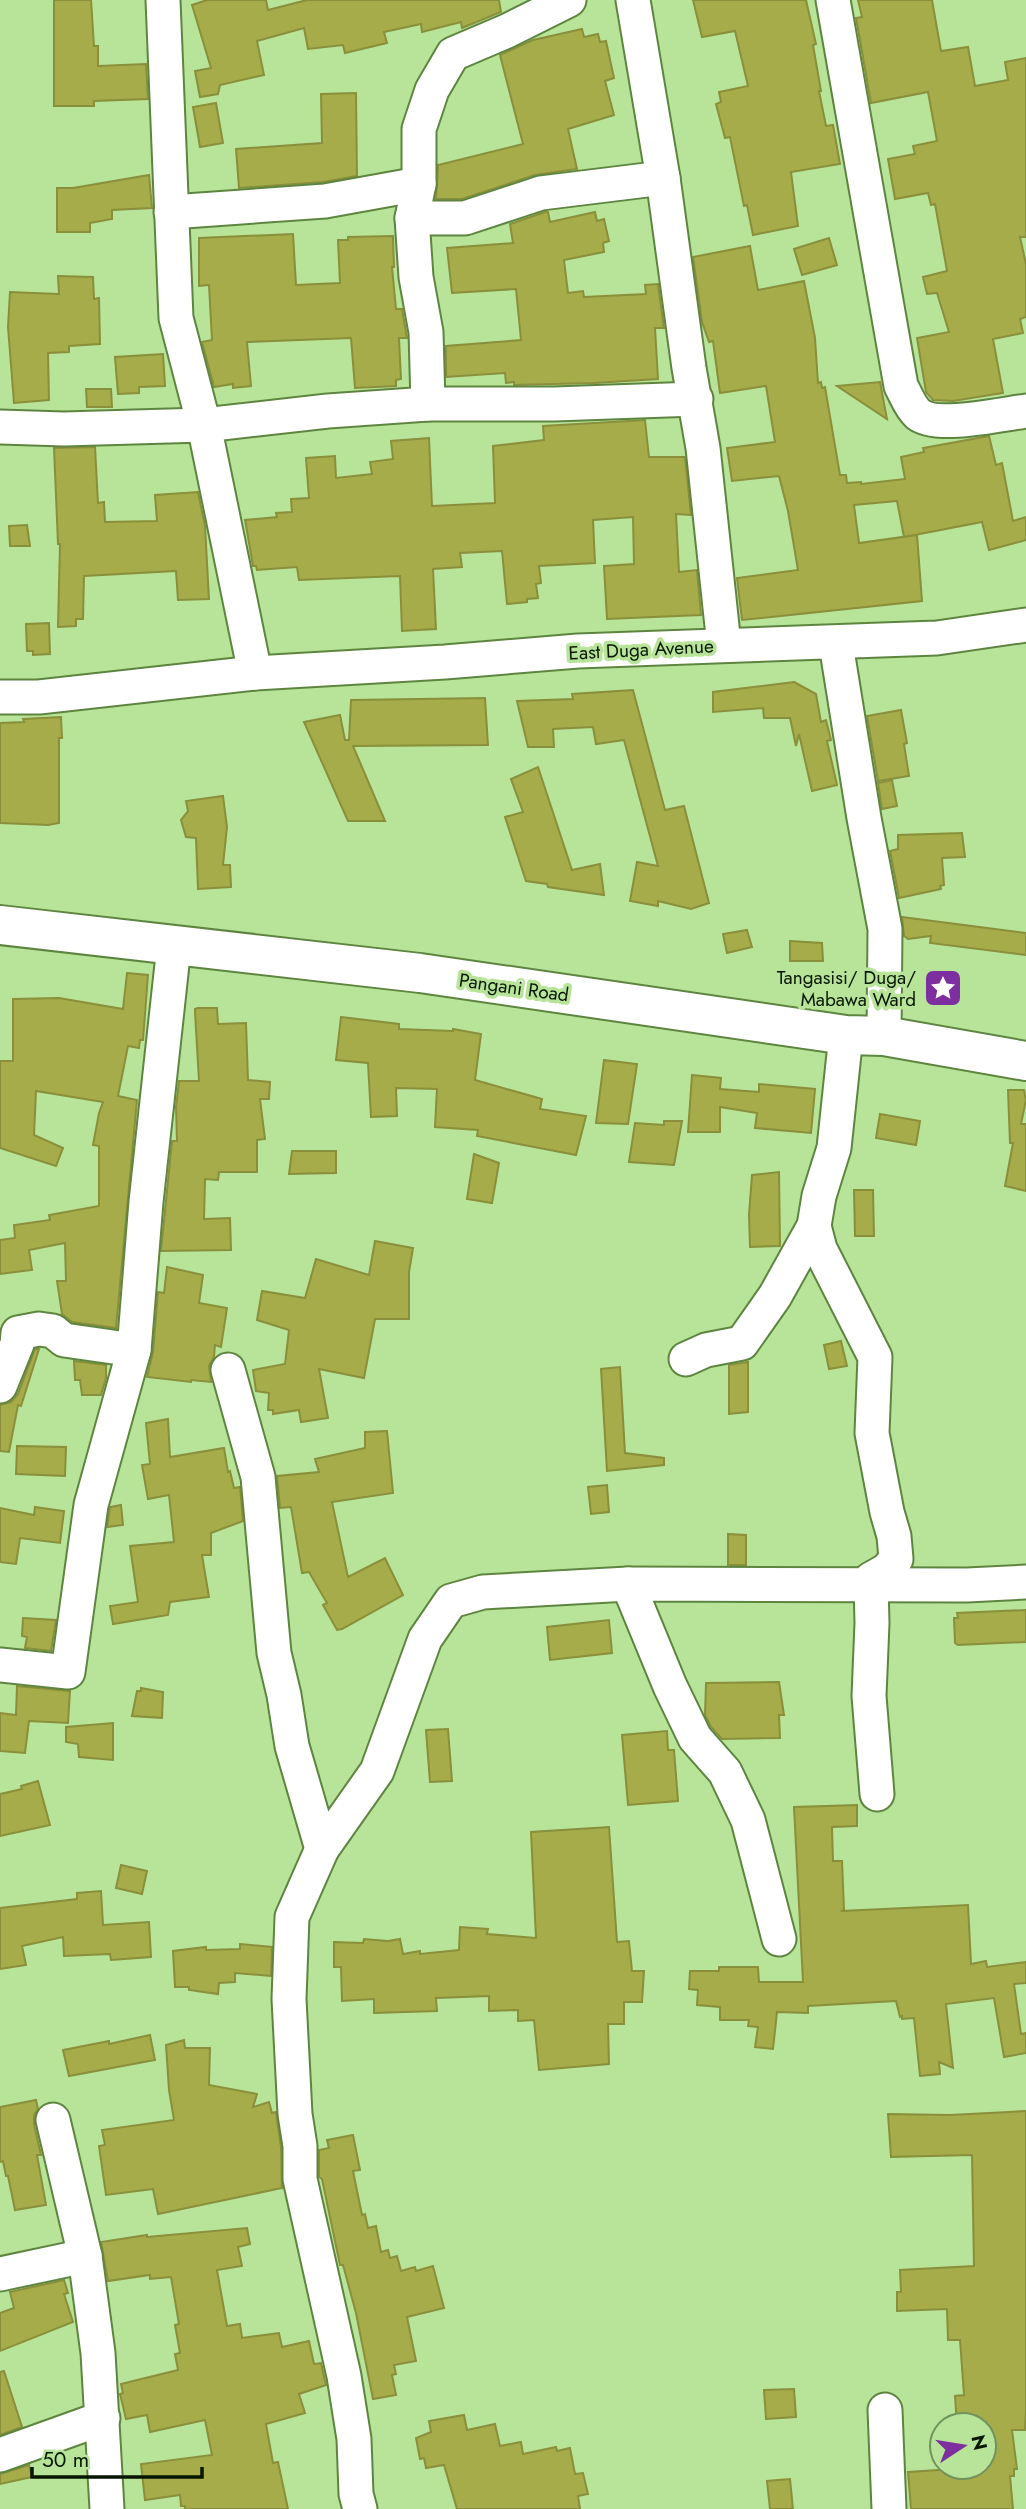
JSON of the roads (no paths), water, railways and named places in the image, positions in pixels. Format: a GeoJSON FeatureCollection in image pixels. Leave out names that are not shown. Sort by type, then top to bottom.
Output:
{"type":"FeatureCollection","features":[{"type":"Feature","properties":{"kind":"main road","name":"Pangani Road"},"geometry":{"type":"LineString","coordinates":[[0,925],[420,973],[846,1035],[884,1036],[1026,1061]]}},
{"type":"Feature","properties":{"kind":"street"},"geometry":{"type":"LineString","coordinates":[[163,0],[176,318],[204,425],[255,673]]}},
{"type":"Feature","properties":{"kind":"street"},"geometry":{"type":"LineString","coordinates":[[428,404],[426,332],[416,277],[412,218],[419,184],[419,129],[432,90],[453,54],[569,0]]}},
{"type":"Feature","properties":{"kind":"street"},"geometry":{"type":"LineString","coordinates":[[633,0],[696,399],[724,645]]}},
{"type":"Feature","properties":{"kind":"street"},"geometry":{"type":"LineString","coordinates":[[833,0],[901,386],[920,416],[936,422],[1026,411]]}},
{"type":"Feature","properties":{"kind":"street"},"geometry":{"type":"LineString","coordinates":[[412,218],[465,218],[541,193],[663,178]]}},
{"type":"Feature","properties":{"kind":"street"},"geometry":{"type":"LineString","coordinates":[[171,212],[325,201],[419,184]]}},
{"type":"Feature","properties":{"kind":"street"},"geometry":{"type":"LineString","coordinates":[[0,426],[64,429],[204,425],[328,411],[428,404],[554,404],[696,399]]}},
{"type":"Feature","properties":{"kind":"street","name":"East Duga Avenue"},"geometry":{"type":"LineString","coordinates":[[0,697],[50,695],[255,673],[578,651],[937,638],[1026,625]]}},
{"type":"Feature","properties":{"kind":"street"},"geometry":{"type":"LineString","coordinates":[[836,643],[885,929],[884,1036]]}},
{"type":"Feature","properties":{"kind":"street"},"geometry":{"type":"LineString","coordinates":[[0,1665],[68,1672],[91,1505],[134,1350],[146,1202],[174,946]]}},
{"type":"Feature","properties":{"kind":"street"},"geometry":{"type":"LineString","coordinates":[[686,1359],[706,1350],[742,1343],[775,1296],[814,1226],[819,1196],[834,1148],[846,1035]]}},
{"type":"Feature","properties":{"kind":"street"},"geometry":{"type":"LineString","coordinates":[[814,1226],[820,1249],[874,1357],[872,1433],[894,1536],[896,1559],[887,1570],[871,1579],[870,1584],[872,1623],[869,1696],[877,1794]]}},
{"type":"Feature","properties":{"kind":"street"},"geometry":{"type":"LineString","coordinates":[[0,1386],[17,1344],[18,1333],[26,1330],[52,1331],[64,1340],[134,1350]]}},
{"type":"Feature","properties":{"kind":"street"},"geometry":{"type":"LineString","coordinates":[[228,1370],[258,1477],[274,1653],[292,1746],[322,1849]]}},
{"type":"Feature","properties":{"kind":"street"},"geometry":{"type":"LineString","coordinates":[[360,2509],[356,2494],[354,2439],[344,2376],[300,2179],[289,1999],[292,1917],[322,1849],[377,1770],[425,1639],[452,1601],[483,1592],[628,1584],[967,1585],[1026,1582]]}},
{"type":"Feature","properties":{"kind":"street"},"geometry":{"type":"LineString","coordinates":[[628,1584],[670,1686],[695,1738],[725,1772],[748,1820],[779,1939]]}},
{"type":"Feature","properties":{"kind":"street"},"geometry":{"type":"LineString","coordinates":[[53,2120],[85,2256],[98,2353],[107,2509]]}},
{"type":"Feature","properties":{"kind":"street"},"geometry":{"type":"LineString","coordinates":[[0,2274],[85,2256]]}},
{"type":"Feature","properties":{"kind":"street"},"geometry":{"type":"LineString","coordinates":[[885,2410],[889,2509]]}},
{"type":"Feature","properties":{"kind":"street"},"geometry":{"type":"LineString","coordinates":[[0,2455],[103,2418]]}},
{"type":"Feature","properties":{"kind":"place","name":"Tangasisi/ Duga/ Mabawa Ward"},"geometry":{"type":"Point","coordinates":[943,988]}}]}
